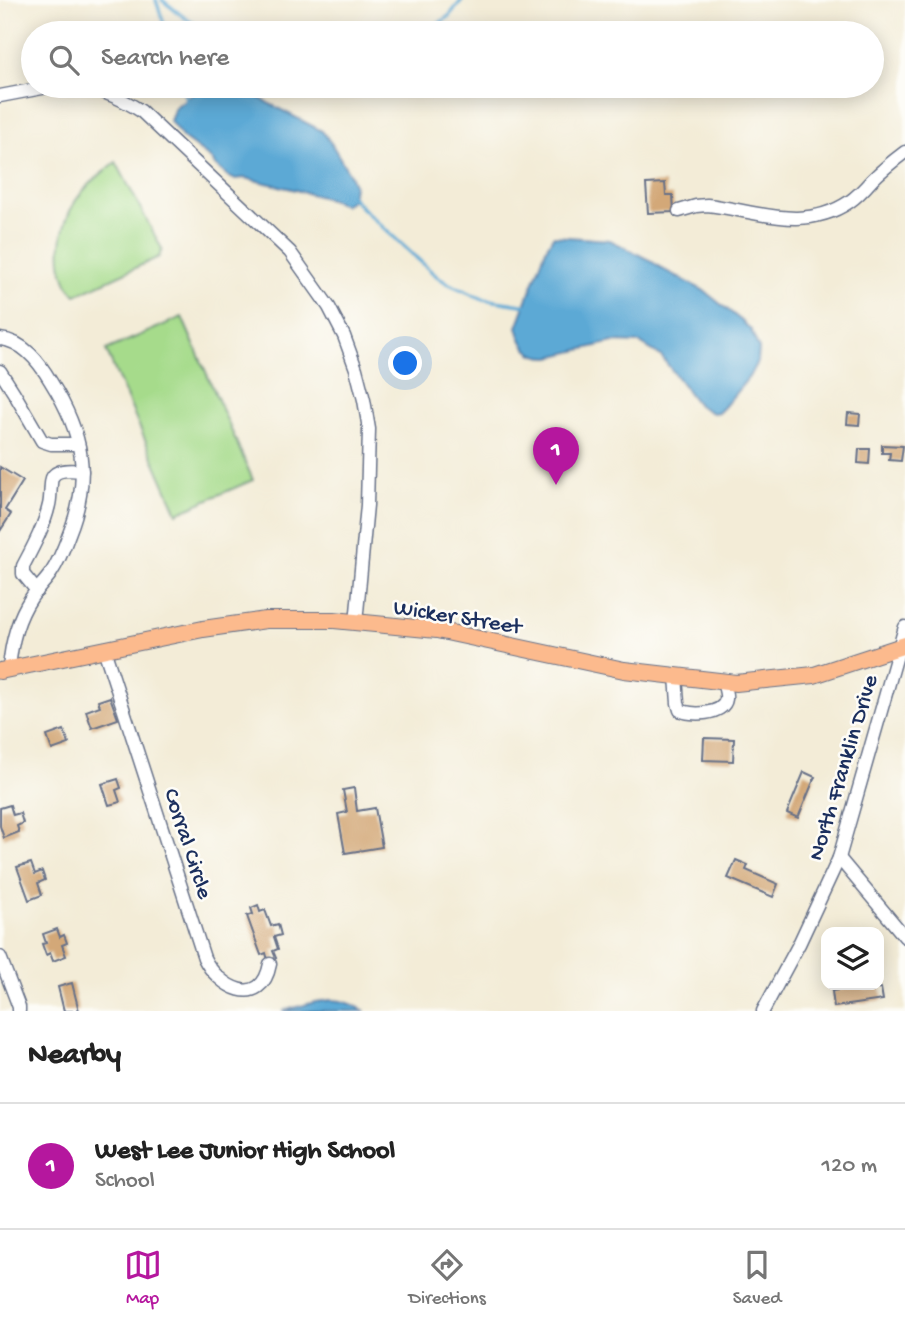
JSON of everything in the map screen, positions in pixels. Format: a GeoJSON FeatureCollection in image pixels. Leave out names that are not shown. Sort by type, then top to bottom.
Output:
{"type":"FeatureCollection","features":[{"type":"Feature","properties":{"kind":"main road","name":"Wicker Street"},"geometry":{"type":"LineString","coordinates":[[4,670],[203,629],[266,620],[334,620],[437,631],[624,670],[736,683],[814,675],[902,646]]}},
{"type":"Feature","properties":{"kind":"street"},"geometry":{"type":"LineString","coordinates":[[0,96],[21,92]]}},
{"type":"Feature","properties":{"kind":"street"},"geometry":{"type":"LineString","coordinates":[[119,98],[141,111],[290,252],[329,307],[344,336],[356,369],[369,429],[368,505],[356,623]]}},
{"type":"Feature","properties":{"kind":"street"},"geometry":{"type":"LineString","coordinates":[[679,211],[707,205],[779,218],[820,216],[857,196],[905,152]]}},
{"type":"Feature","properties":{"kind":"street"},"geometry":{"type":"LineString","coordinates":[[0,339],[26,349],[42,366],[73,425],[82,471],[82,493],[76,518],[50,574],[30,599],[18,622],[4,670]]}},
{"type":"Feature","properties":{"kind":"street"},"geometry":{"type":"LineString","coordinates":[[0,372],[42,441],[51,444],[78,444]]}},
{"type":"Feature","properties":{"kind":"street"},"geometry":{"type":"LineString","coordinates":[[37,591],[23,574],[23,566],[45,520],[52,477],[72,469],[82,471]]}},
{"type":"Feature","properties":{"kind":"street","name":"North Franklin Drive"},"geometry":{"type":"LineString","coordinates":[[763,1011],[799,944],[839,858],[902,646],[905,627]]}},
{"type":"Feature","properties":{"kind":"street","name":"Corral Circle"},"geometry":{"type":"LineString","coordinates":[[104,649],[204,958],[223,982],[242,992],[261,986],[267,978],[270,964]]}},
{"type":"Feature","properties":{"kind":"street"},"geometry":{"type":"LineString","coordinates":[[676,676],[678,704],[680,710],[687,715],[719,709],[726,699],[723,682]]}},
{"type":"Feature","properties":{"kind":"street"},"geometry":{"type":"LineString","coordinates":[[839,858],[905,937]]}},
{"type":"Feature","properties":{"kind":"street"},"geometry":{"type":"LineString","coordinates":[[0,957],[19,1011]]}},
{"type":"Feature","properties":{"kind":"green space"},"geometry":{"type":"Polygon","coordinates":[[[116,162],[162,249],[159,257],[76,295],[62,270],[62,234],[76,200],[116,162]]]}},
{"type":"Feature","properties":{"kind":"green space"},"geometry":{"type":"Polygon","coordinates":[[[182,317],[253,480],[177,513],[106,350],[182,317]]]}},
{"type":"Feature","properties":{"kind":"water"},"geometry":{"type":"Polygon","coordinates":[[[187,98],[260,98],[322,131],[350,175],[354,185],[352,200],[344,205],[288,188],[229,177],[210,158],[183,138],[170,121],[175,107],[187,98]]]}},
{"type":"Feature","properties":{"kind":"water"},"geometry":{"type":"Polygon","coordinates":[[[553,236],[610,240],[703,290],[751,330],[759,349],[758,360],[749,377],[719,412],[712,413],[698,405],[661,356],[640,343],[613,342],[550,357],[543,357],[528,350],[517,327],[553,236]]]}},
{"type":"Feature","properties":{"kind":"water"},"geometry":{"type":"Polygon","coordinates":[[[331,1000],[349,1003],[365,1011],[283,1011],[315,1002],[331,1000]]]}},
{"type":"Feature","properties":{"kind":"building"},"geometry":{"type":"Polygon","coordinates":[[[665,183],[666,195],[673,195],[674,212],[648,213],[646,184],[665,183]]]}},
{"type":"Feature","properties":{"kind":"building"},"geometry":{"type":"Polygon","coordinates":[[[848,413],[860,414],[859,425],[847,424],[848,413]]]}},
{"type":"Feature","properties":{"kind":"building"},"geometry":{"type":"Polygon","coordinates":[[[882,445],[903,446],[901,461],[889,460],[890,453],[882,453],[882,445]]]}},
{"type":"Feature","properties":{"kind":"building"},"geometry":{"type":"Polygon","coordinates":[[[859,449],[870,449],[869,464],[858,463],[859,449]]]}},
{"type":"Feature","properties":{"kind":"building"},"geometry":{"type":"Polygon","coordinates":[[[0,467],[23,481],[5,510],[11,514],[0,531],[0,467]]]}},
{"type":"Feature","properties":{"kind":"building"},"geometry":{"type":"Polygon","coordinates":[[[110,697],[118,719],[92,728],[86,711],[100,706],[98,701],[110,697]]]}},
{"type":"Feature","properties":{"kind":"building"},"geometry":{"type":"Polygon","coordinates":[[[64,730],[69,744],[52,750],[47,736],[64,730]]]}},
{"type":"Feature","properties":{"kind":"building"},"geometry":{"type":"Polygon","coordinates":[[[704,738],[734,739],[733,761],[703,760],[704,738]]]}},
{"type":"Feature","properties":{"kind":"building"},"geometry":{"type":"Polygon","coordinates":[[[804,772],[815,777],[798,818],[787,813],[804,772]]]}},
{"type":"Feature","properties":{"kind":"building"},"geometry":{"type":"Polygon","coordinates":[[[118,779],[121,788],[116,790],[120,802],[109,805],[102,784],[118,779]]]}},
{"type":"Feature","properties":{"kind":"building"},"geometry":{"type":"Polygon","coordinates":[[[354,788],[357,811],[375,808],[382,847],[345,853],[338,814],[347,812],[343,790],[354,788]]]}},
{"type":"Feature","properties":{"kind":"building"},"geometry":{"type":"Polygon","coordinates":[[[10,805],[13,815],[20,813],[23,823],[17,826],[19,832],[4,838],[0,826],[0,808],[10,805]]]}},
{"type":"Feature","properties":{"kind":"building"},"geometry":{"type":"Polygon","coordinates":[[[736,860],[748,865],[746,870],[778,884],[773,897],[728,878],[736,860]]]}},
{"type":"Feature","properties":{"kind":"building"},"geometry":{"type":"Polygon","coordinates":[[[31,863],[35,874],[42,871],[45,880],[38,883],[42,895],[29,900],[17,867],[31,863]]]}},
{"type":"Feature","properties":{"kind":"building"},"geometry":{"type":"Polygon","coordinates":[[[258,905],[260,912],[265,910],[271,926],[278,924],[281,935],[274,937],[278,949],[273,951],[276,958],[268,960],[266,953],[261,955],[247,916],[253,914],[251,908],[258,905]]]}},
{"type":"Feature","properties":{"kind":"building"},"geometry":{"type":"Polygon","coordinates":[[[57,929],[60,937],[64,935],[67,943],[62,945],[66,956],[53,961],[50,953],[46,955],[42,944],[46,943],[43,934],[57,929]]]}},
{"type":"Feature","properties":{"kind":"building"},"geometry":{"type":"Polygon","coordinates":[[[72,983],[79,1011],[64,1011],[58,987],[72,983]]]}},
{"type":"Feature","properties":{"kind":"building"},"geometry":{"type":"Polygon","coordinates":[[[881,990],[883,1000],[834,1007],[832,991],[881,990]]]}},
{"type":"Feature","properties":{"kind":"waterway"},"geometry":{"type":"LineString","coordinates":[[156,0],[163,21]]}},
{"type":"Feature","properties":{"kind":"waterway"},"geometry":{"type":"LineString","coordinates":[[162,0],[190,21]]}},
{"type":"Feature","properties":{"kind":"waterway"},"geometry":{"type":"LineString","coordinates":[[442,21],[462,0]]}},
{"type":"Feature","properties":{"kind":"waterway"},"geometry":{"type":"LineString","coordinates":[[186,98],[189,100]]}},
{"type":"Feature","properties":{"kind":"waterway"},"geometry":{"type":"LineString","coordinates":[[350,195],[447,283],[483,299],[528,306]]}},
{"type":"Feature","properties":{"kind":"place","name":"West Lee Junior High School"},"geometry":{"type":"Point","coordinates":[556,485]}}]}
